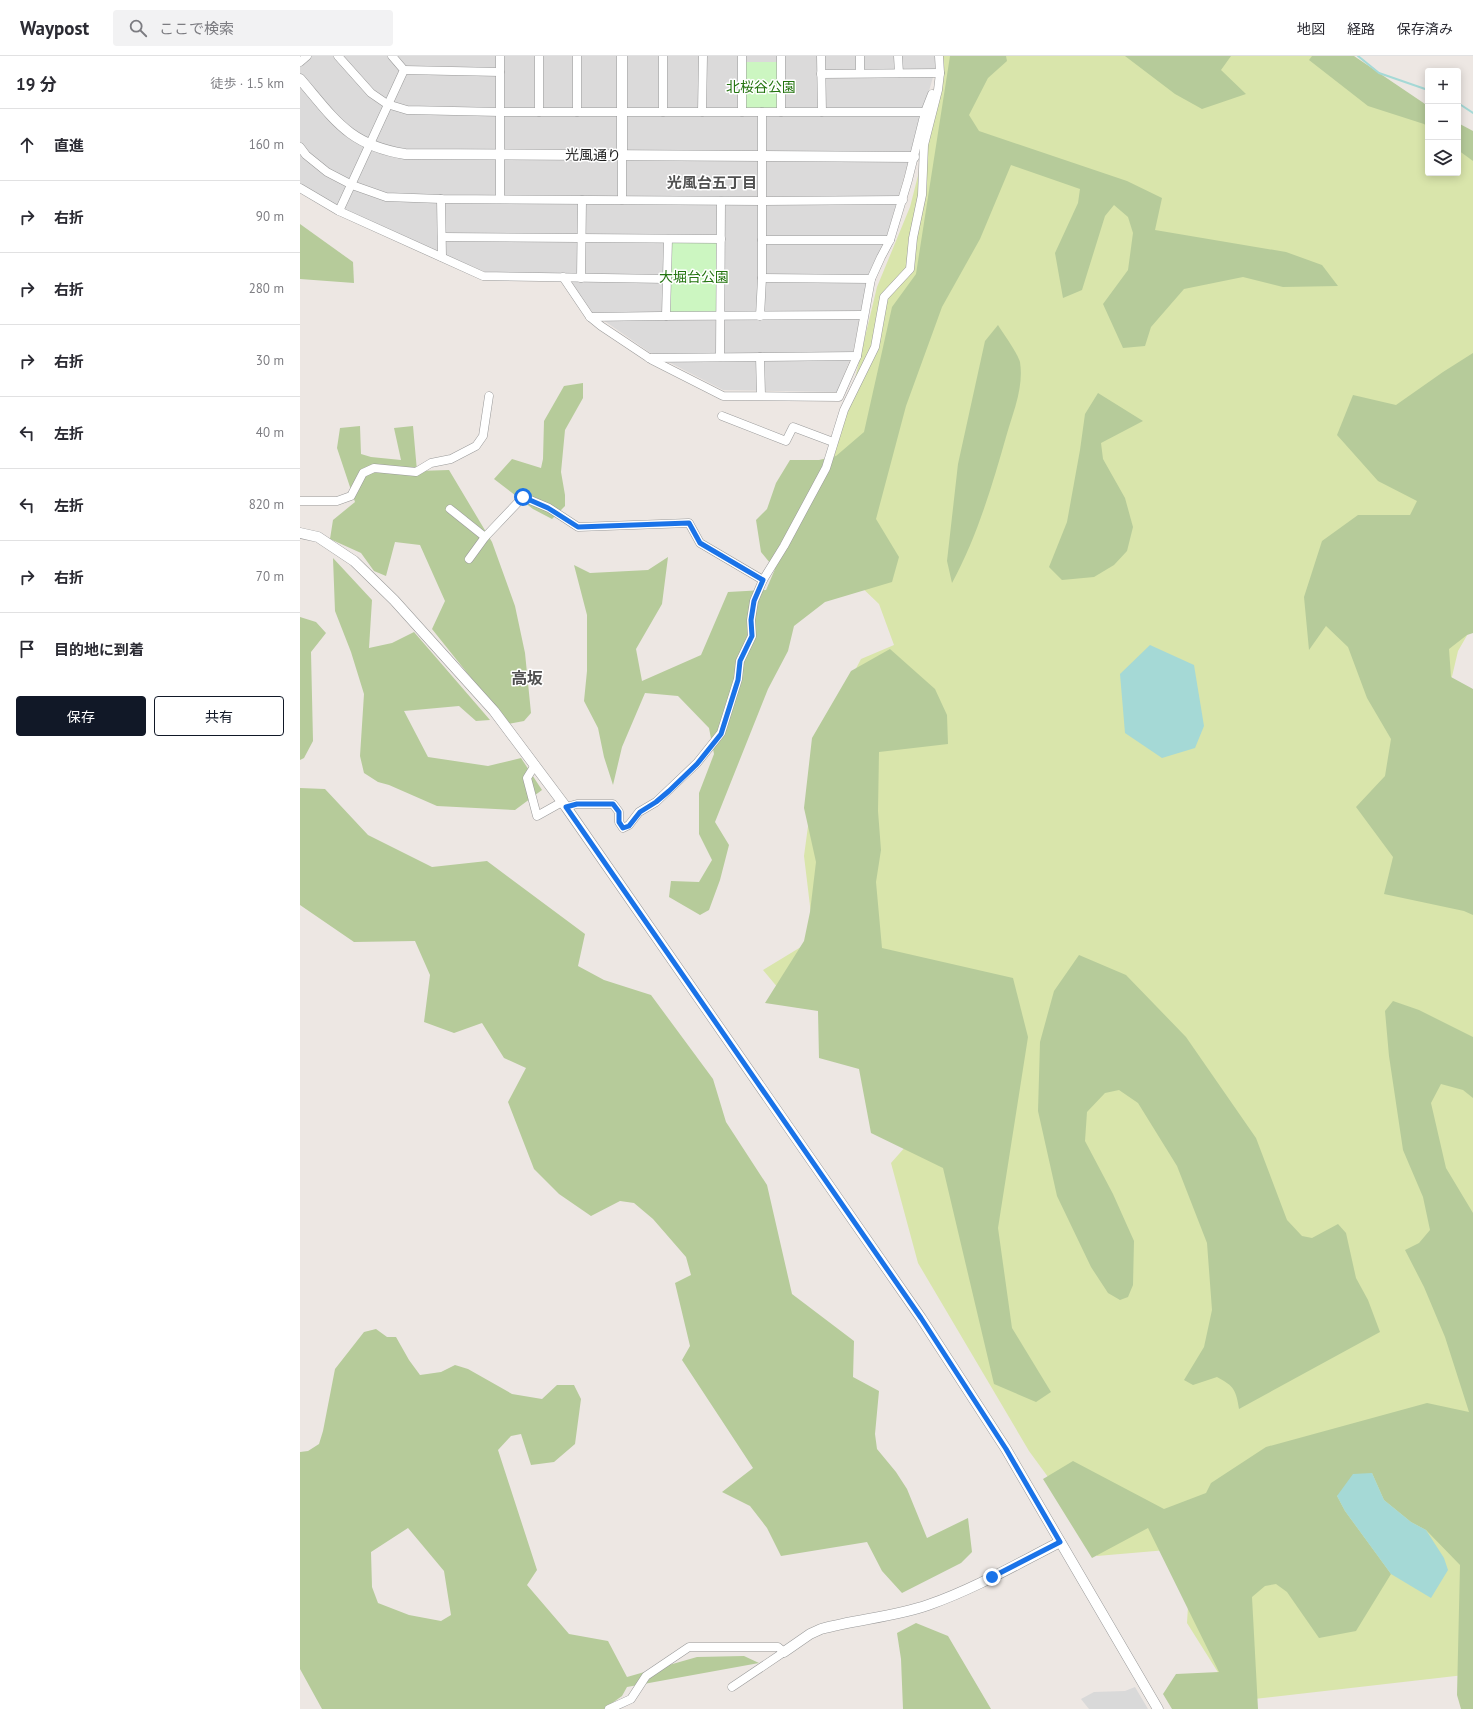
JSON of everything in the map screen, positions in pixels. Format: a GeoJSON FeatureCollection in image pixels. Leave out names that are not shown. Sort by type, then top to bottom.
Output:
{"type":"FeatureCollection","features":[{"type":"Feature","properties":{"kind":"street"},"geometry":{"type":"LineString","coordinates":[[300,62],[306,56]]}},
{"type":"Feature","properties":{"kind":"street"},"geometry":{"type":"LineString","coordinates":[[338,56],[371,94],[389,105],[407,110],[500,112],[925,112]]}},
{"type":"Feature","properties":{"kind":"street"},"geometry":{"type":"LineString","coordinates":[[392,56],[404,70],[500,72]]}},
{"type":"Feature","properties":{"kind":"street"},"geometry":{"type":"LineString","coordinates":[[500,56],[500,199]]}},
{"type":"Feature","properties":{"kind":"street"},"geometry":{"type":"LineString","coordinates":[[539,56],[539,112]]}},
{"type":"Feature","properties":{"kind":"street"},"geometry":{"type":"LineString","coordinates":[[577,56],[577,112]]}},
{"type":"Feature","properties":{"kind":"street"},"geometry":{"type":"LineString","coordinates":[[622,56],[622,200]]}},
{"type":"Feature","properties":{"kind":"street"},"geometry":{"type":"LineString","coordinates":[[663,56],[664,112]]}},
{"type":"Feature","properties":{"kind":"street"},"geometry":{"type":"LineString","coordinates":[[702,112],[703,56]]}},
{"type":"Feature","properties":{"kind":"street"},"geometry":{"type":"LineString","coordinates":[[742,56],[742,112]]}},
{"type":"Feature","properties":{"kind":"street"},"geometry":{"type":"LineString","coordinates":[[781,56],[781,112]]}},
{"type":"Feature","properties":{"kind":"street"},"geometry":{"type":"LineString","coordinates":[[821,56],[822,112]]}},
{"type":"Feature","properties":{"kind":"street"},"geometry":{"type":"LineString","coordinates":[[860,56],[860,73]]}},
{"type":"Feature","properties":{"kind":"street"},"geometry":{"type":"LineString","coordinates":[[898,56],[899,73]]}},
{"type":"Feature","properties":{"kind":"street"},"geometry":{"type":"LineString","coordinates":[[535,765],[527,778],[537,816],[564,804],[613,804],[619,812],[619,822],[623,828],[629,826],[640,812],[656,802],[697,764],[721,734],[738,680],[740,661],[752,636],[751,620],[754,601],[763,580],[784,546],[826,468],[844,410],[875,346],[884,297],[910,269],[913,238],[922,195],[924,145],[938,90],[940,73],[939,56]]}},
{"type":"Feature","properties":{"kind":"street"},"geometry":{"type":"LineString","coordinates":[[339,211],[404,70]]}},
{"type":"Feature","properties":{"kind":"street"},"geometry":{"type":"LineString","coordinates":[[821,74],[940,73]]}},
{"type":"Feature","properties":{"kind":"street"},"geometry":{"type":"LineString","coordinates":[[563,277],[590,317],[601,326],[649,358],[723,396],[761,395],[839,397],[857,356],[871,279],[890,240],[903,200],[925,112],[940,73]]}},
{"type":"Feature","properties":{"kind":"street","name":"光風通り"},"geometry":{"type":"LineString","coordinates":[[300,80],[338,124],[355,137],[386,151],[405,154],[914,157]]}},
{"type":"Feature","properties":{"kind":"street"},"geometry":{"type":"LineString","coordinates":[[760,316],[762,278],[762,112]]}},
{"type":"Feature","properties":{"kind":"street"},"geometry":{"type":"LineString","coordinates":[[300,147],[306,155],[327,172],[352,184],[386,197],[582,200],[903,200]]}},
{"type":"Feature","properties":{"kind":"street"},"geometry":{"type":"LineString","coordinates":[[300,188],[339,211],[482,276],[667,278]]}},
{"type":"Feature","properties":{"kind":"street"},"geometry":{"type":"LineString","coordinates":[[441,199],[442,257]]}},
{"type":"Feature","properties":{"kind":"street"},"geometry":{"type":"LineString","coordinates":[[581,278],[582,200]]}},
{"type":"Feature","properties":{"kind":"street"},"geometry":{"type":"LineString","coordinates":[[720,357],[721,200]]}},
{"type":"Feature","properties":{"kind":"street"},"geometry":{"type":"LineString","coordinates":[[442,238],[721,239]]}},
{"type":"Feature","properties":{"kind":"street"},"geometry":{"type":"LineString","coordinates":[[666,316],[668,239]]}},
{"type":"Feature","properties":{"kind":"street"},"geometry":{"type":"LineString","coordinates":[[762,240],[890,240]]}},
{"type":"Feature","properties":{"kind":"street"},"geometry":{"type":"LineString","coordinates":[[762,278],[871,279]]}},
{"type":"Feature","properties":{"kind":"street"},"geometry":{"type":"LineString","coordinates":[[590,317],[864,315]]}},
{"type":"Feature","properties":{"kind":"street"},"geometry":{"type":"LineString","coordinates":[[649,358],[857,356]]}},
{"type":"Feature","properties":{"kind":"street"},"geometry":{"type":"LineString","coordinates":[[760,357],[761,395]]}},
{"type":"Feature","properties":{"kind":"street"},"geometry":{"type":"LineString","coordinates":[[300,501],[337,501],[351,496],[363,473],[374,468],[416,472],[431,463],[452,459],[476,446],[483,436],[488,396]]}},
{"type":"Feature","properties":{"kind":"street"},"geometry":{"type":"LineString","coordinates":[[722,416],[786,441],[793,427],[833,442]]}},
{"type":"Feature","properties":{"kind":"street"},"geometry":{"type":"LineString","coordinates":[[470,559],[485,538],[523,497],[548,508],[578,527],[689,523],[700,543],[763,580]]}},
{"type":"Feature","properties":{"kind":"street"},"geometry":{"type":"LineString","coordinates":[[450,509],[485,538]]}},
{"type":"Feature","properties":{"kind":"street"},"geometry":{"type":"LineString","coordinates":[[300,533],[318,537],[354,561],[394,600],[494,710],[564,804],[921,1318],[1006,1449],[1158,1709]]}},
{"type":"Feature","properties":{"kind":"street"},"geometry":{"type":"LineString","coordinates":[[732,1687],[810,1634],[821,1629],[902,1613],[929,1605],[992,1577],[1060,1542]]}},
{"type":"Feature","properties":{"kind":"street"},"geometry":{"type":"LineString","coordinates":[[609,1709],[631,1699],[646,1676],[689,1647],[778,1647],[784,1652]]}},
{"type":"Feature","properties":{"kind":"shaded area"},"geometry":{"type":"Polygon","coordinates":[[[300,56],[935,56],[936,67],[887,235],[868,275],[853,352],[837,392],[723,390],[649,352],[593,313],[564,273],[487,273],[336,206],[300,184],[300,56]]]}},
{"type":"Feature","properties":{"kind":"shaded area"},"geometry":{"type":"Polygon","coordinates":[[[1135,1687],[1148,1709],[1089,1709],[1081,1699],[1094,1692],[1125,1691],[1135,1687]]]}},
{"type":"Feature","properties":{"kind":"green space"},"geometry":{"type":"Polygon","coordinates":[[[940,56],[1327,56],[1425,124],[1425,176],[1461,176],[1461,141],[1473,147],[1473,625],[1458,651],[1450,685],[1473,703],[1473,1674],[1236,1701],[1187,1623],[1190,1573],[1167,1550],[1097,1556],[1081,1522],[1029,1451],[918,1263],[891,1163],[914,1137],[847,1010],[794,1007],[763,970],[814,939],[804,856],[820,737],[861,659],[894,645],[879,604],[803,531],[846,416],[877,287],[910,207],[934,113],[940,56]]]}},
{"type":"Feature","properties":{"kind":"green space"},"geometry":{"type":"Polygon","coordinates":[[[950,56],[1006,56],[1007,61],[988,78],[969,115],[979,131],[1127,181],[1162,198],[1155,230],[1286,252],[1322,265],[1338,286],[1283,287],[1243,277],[1184,289],[1151,327],[1145,346],[1123,348],[1103,304],[1128,270],[1133,233],[1128,217],[1114,205],[1105,216],[1082,290],[1063,298],[1055,253],[1078,203],[1080,189],[1011,165],[980,239],[942,307],[906,406],[876,519],[899,557],[892,582],[825,602],[794,626],[788,651],[768,689],[715,822],[729,845],[720,880],[709,910],[700,915],[669,897],[671,881],[699,882],[712,860],[699,834],[699,793],[714,754],[709,728],[678,696],[645,693],[622,747],[613,785],[604,757],[598,728],[584,701],[587,671],[587,615],[574,565],[590,573],[648,570],[668,557],[662,604],[636,649],[642,681],[701,655],[728,592],[766,590],[775,569],[761,552],[756,520],[767,509],[776,483],[790,460],[819,460],[836,456],[864,432],[892,307],[916,274],[950,56]]]}},
{"type":"Feature","properties":{"kind":"green space"},"geometry":{"type":"Polygon","coordinates":[[[1125,56],[1231,56],[1221,70],[1246,94],[1202,109],[1175,94],[1125,56]]]}},
{"type":"Feature","properties":{"kind":"green space"},"geometry":{"type":"Polygon","coordinates":[[[1312,56],[1354,56],[1425,104],[1425,125],[1368,106],[1309,60],[1312,56]]]}},
{"type":"Feature","properties":{"kind":"green space","name":"北桜谷公園"},"geometry":{"type":"Polygon","coordinates":[[[742,62],[781,62],[781,112],[742,112],[742,62]]]}},
{"type":"Feature","properties":{"kind":"green space"},"geometry":{"type":"Polygon","coordinates":[[[1461,125],[1473,131],[1473,161],[1461,152],[1461,125]]]}},
{"type":"Feature","properties":{"kind":"green space"},"geometry":{"type":"Polygon","coordinates":[[[300,224],[353,262],[354,283],[300,279],[300,224]]]}},
{"type":"Feature","properties":{"kind":"green space","name":"大堀台公園"},"geometry":{"type":"Polygon","coordinates":[[[668,239],[721,239],[720,316],[666,316],[668,239]]]}},
{"type":"Feature","properties":{"kind":"green space"},"geometry":{"type":"Polygon","coordinates":[[[998,325],[1019,358],[1021,372],[1019,391],[1015,409],[983,511],[969,548],[952,583],[947,561],[958,464],[985,341],[998,325]]]}},
{"type":"Feature","properties":{"kind":"green space"},"geometry":{"type":"Polygon","coordinates":[[[1473,353],[1473,633],[1467,635],[1449,649],[1451,677],[1473,689],[1473,915],[1464,911],[1384,894],[1393,857],[1356,807],[1385,776],[1391,739],[1367,698],[1348,647],[1326,626],[1309,650],[1304,597],[1322,541],[1358,515],[1410,515],[1417,501],[1378,481],[1337,435],[1353,395],[1396,405],[1473,353]]]}},
{"type":"Feature","properties":{"kind":"green space"},"geometry":{"type":"Polygon","coordinates":[[[583,383],[583,398],[565,430],[561,472],[565,495],[565,506],[552,519],[533,509],[494,479],[512,459],[541,468],[543,459],[544,421],[564,386],[583,383]]]}},
{"type":"Feature","properties":{"kind":"green space"},"geometry":{"type":"Polygon","coordinates":[[[1098,393],[1143,421],[1101,443],[1103,459],[1125,498],[1133,527],[1127,551],[1114,565],[1094,577],[1062,580],[1049,567],[1067,522],[1085,414],[1098,393]]]}},
{"type":"Feature","properties":{"kind":"green space"},"geometry":{"type":"Polygon","coordinates":[[[360,426],[361,454],[371,457],[401,460],[394,428],[413,426],[417,471],[449,470],[492,542],[515,606],[525,653],[531,713],[524,721],[508,724],[432,629],[445,601],[420,545],[395,542],[386,576],[374,571],[361,553],[330,539],[333,520],[355,502],[337,448],[340,428],[360,426]]]}},
{"type":"Feature","properties":{"kind":"green space"},"geometry":{"type":"Polygon","coordinates":[[[333,558],[372,600],[369,648],[392,643],[414,632],[490,720],[476,721],[459,706],[404,711],[428,757],[488,766],[521,758],[542,790],[515,810],[437,806],[389,785],[378,782],[364,773],[360,756],[364,694],[351,652],[335,611],[333,558]]]}},
{"type":"Feature","properties":{"kind":"green space"},"geometry":{"type":"Polygon","coordinates":[[[300,617],[316,622],[326,633],[311,652],[313,741],[304,758],[300,760],[300,617]]]}},
{"type":"Feature","properties":{"kind":"green space"},"geometry":{"type":"Polygon","coordinates":[[[890,649],[935,689],[947,715],[948,744],[879,752],[878,811],[881,850],[876,882],[882,948],[1013,978],[1028,1037],[998,1228],[1012,1328],[1051,1392],[1036,1402],[994,1384],[943,1168],[871,1133],[859,1069],[819,1058],[818,1011],[765,1003],[804,941],[810,912],[816,862],[804,808],[812,738],[851,671],[890,649]]]}},
{"type":"Feature","properties":{"kind":"green space"},"geometry":{"type":"Polygon","coordinates":[[[300,788],[325,789],[368,835],[432,867],[487,861],[585,934],[578,966],[604,980],[651,995],[713,1079],[726,1122],[767,1185],[792,1294],[854,1341],[853,1377],[879,1391],[875,1434],[877,1449],[896,1472],[907,1489],[927,1538],[968,1518],[972,1552],[961,1563],[902,1593],[882,1571],[867,1542],[781,1556],[767,1528],[750,1506],[722,1492],[753,1468],[682,1360],[690,1346],[675,1283],[691,1275],[686,1257],[653,1219],[634,1203],[620,1201],[591,1216],[559,1194],[534,1169],[508,1102],[526,1068],[504,1058],[482,1023],[454,1033],[424,1022],[430,975],[415,941],[354,942],[300,905],[300,788]]]}},
{"type":"Feature","properties":{"kind":"green space"},"geometry":{"type":"Polygon","coordinates":[[[1079,955],[1126,975],[1186,1037],[1256,1138],[1287,1220],[1302,1236],[1312,1238],[1338,1224],[1346,1233],[1356,1278],[1368,1300],[1380,1332],[1239,1409],[1237,1397],[1231,1386],[1217,1377],[1193,1385],[1184,1380],[1204,1347],[1212,1310],[1207,1243],[1177,1166],[1138,1103],[1119,1090],[1105,1093],[1087,1112],[1085,1141],[1113,1194],[1134,1241],[1133,1285],[1128,1297],[1120,1300],[1108,1293],[1091,1267],[1057,1196],[1038,1111],[1040,1042],[1054,991],[1079,955]]]}},
{"type":"Feature","properties":{"kind":"green space"},"geometry":{"type":"Polygon","coordinates":[[[1393,1001],[1419,1010],[1473,1037],[1473,1098],[1463,1090],[1441,1084],[1431,1103],[1446,1168],[1473,1213],[1473,1709],[1461,1709],[1457,1695],[1460,1565],[1426,1530],[1411,1522],[1384,1500],[1372,1473],[1337,1496],[1345,1511],[1391,1574],[1356,1631],[1319,1638],[1287,1592],[1276,1584],[1265,1586],[1252,1597],[1258,1709],[1172,1709],[1163,1694],[1176,1674],[1219,1672],[1148,1528],[1092,1558],[1043,1479],[1073,1461],[1164,1509],[1206,1493],[1211,1483],[1266,1447],[1427,1403],[1469,1412],[1445,1337],[1424,1287],[1405,1250],[1419,1243],[1430,1230],[1423,1197],[1403,1150],[1389,1056],[1385,1011],[1393,1001]]]}},
{"type":"Feature","properties":{"kind":"green space"},"geometry":{"type":"Polygon","coordinates":[[[376,1329],[387,1337],[396,1337],[409,1360],[420,1375],[441,1372],[455,1365],[468,1369],[512,1394],[542,1399],[557,1385],[574,1385],[581,1399],[575,1444],[554,1462],[531,1465],[521,1434],[511,1436],[498,1450],[537,1570],[527,1585],[569,1634],[608,1641],[627,1677],[697,1657],[744,1656],[759,1663],[627,1687],[622,1696],[604,1709],[322,1709],[300,1669],[300,1452],[308,1451],[319,1444],[335,1369],[364,1332],[376,1329]],[[408,1528],[371,1552],[372,1587],[378,1603],[409,1615],[441,1621],[451,1615],[444,1571],[408,1528]]]}},
{"type":"Feature","properties":{"kind":"green space"},"geometry":{"type":"Polygon","coordinates":[[[916,1623],[948,1636],[991,1709],[903,1709],[901,1659],[897,1633],[916,1623]]]}},
{"type":"Feature","properties":{"kind":"water"},"geometry":{"type":"Polygon","coordinates":[[[1150,645],[1194,665],[1204,726],[1195,748],[1162,758],[1125,733],[1120,674],[1150,645]]]}},
{"type":"Feature","properties":{"kind":"water"},"geometry":{"type":"Polygon","coordinates":[[[1372,1473],[1384,1500],[1411,1522],[1426,1530],[1444,1558],[1448,1570],[1431,1598],[1391,1574],[1345,1511],[1337,1496],[1353,1474],[1372,1473]]]}},
{"type":"Feature","properties":{"kind":"waterway"},"geometry":{"type":"LineString","coordinates":[[1358,56],[1379,73],[1425,89]]}},
{"type":"Feature","properties":{"kind":"waterway"},"geometry":{"type":"LineString","coordinates":[[1460,104],[1473,113]]}},
{"type":"Feature","properties":{"kind":"district","name":"光風台五丁目"},"geometry":{"type":"Point","coordinates":[712,183]}},
{"type":"Feature","properties":{"kind":"district","name":"高坂"},"geometry":{"type":"Point","coordinates":[527,678]}},
{"type":"Feature","properties":{"kind":"route"},"geometry":{"type":"LineString","coordinates":[[523,497],[548,508],[578,527],[689,523],[700,543],[763,580],[754,601],[751,620],[752,636],[740,661],[738,680],[721,734],[697,764],[656,802],[640,812],[629,826],[623,828],[619,822],[619,812],[613,804],[577,804],[566,807],[921,1318],[1006,1449],[1060,1542],[992,1577]]}}]}
